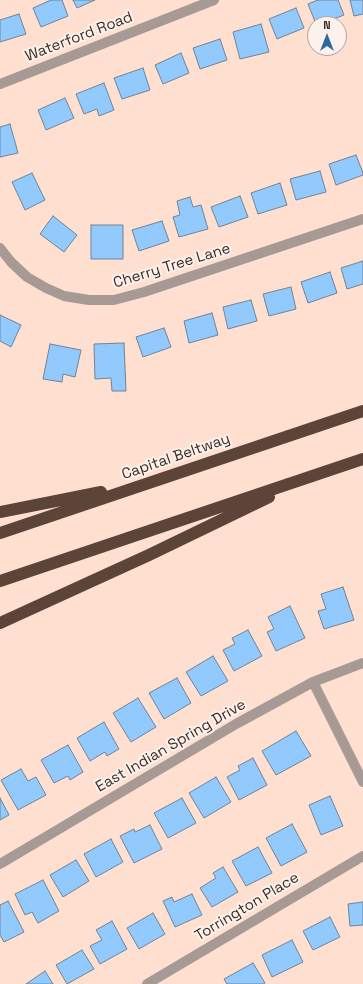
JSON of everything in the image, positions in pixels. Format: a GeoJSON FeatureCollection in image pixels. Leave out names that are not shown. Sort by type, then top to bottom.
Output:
{"type":"FeatureCollection","features":[{"type":"Feature","properties":{"kind":"highway","name":"Capital Beltway"},"geometry":{"type":"LineString","coordinates":[[0,533],[363,411]]}},
{"type":"Feature","properties":{"kind":"highway"},"geometry":{"type":"LineString","coordinates":[[0,581],[363,459]]}},
{"type":"Feature","properties":{"kind":"highway"},"geometry":{"type":"LineString","coordinates":[[0,623],[317,474]]}},
{"type":"Feature","properties":{"kind":"highway"},"geometry":{"type":"LineString","coordinates":[[0,512],[155,481]]}},
{"type":"Feature","properties":{"kind":"street","name":"Waterford Road"},"geometry":{"type":"LineString","coordinates":[[0,84],[214,0]]}},
{"type":"Feature","properties":{"kind":"street","name":"Cherry Tree Lane"},"geometry":{"type":"LineString","coordinates":[[0,248],[11,262],[27,277],[46,288],[64,296],[88,300],[114,300],[144,292],[363,219]]}},
{"type":"Feature","properties":{"kind":"street","name":"East Indian Spring Drive"},"geometry":{"type":"LineString","coordinates":[[0,864],[236,724],[314,682],[363,664]]}},
{"type":"Feature","properties":{"kind":"street"},"geometry":{"type":"LineString","coordinates":[[314,682],[363,782]]}},
{"type":"Feature","properties":{"kind":"street","name":"Torrington Place"},"geometry":{"type":"LineString","coordinates":[[147,984],[363,856]]}},
{"type":"Feature","properties":{"kind":"building"},"geometry":{"type":"Polygon","coordinates":[[[51,0],[62,0],[68,16],[41,27],[33,8],[51,0]]]}},
{"type":"Feature","properties":{"kind":"building"},"geometry":{"type":"Polygon","coordinates":[[[73,0],[95,0],[77,8],[73,0]]]}},
{"type":"Feature","properties":{"kind":"building"},"geometry":{"type":"Polygon","coordinates":[[[318,0],[338,0],[344,15],[313,16],[308,4],[318,0]]]}},
{"type":"Feature","properties":{"kind":"building"},"geometry":{"type":"Polygon","coordinates":[[[350,0],[363,0],[363,14],[354,16],[350,0]]]}},
{"type":"Feature","properties":{"kind":"building"},"geometry":{"type":"Polygon","coordinates":[[[296,8],[304,28],[277,39],[269,19],[296,8]]]}},
{"type":"Feature","properties":{"kind":"building"},"geometry":{"type":"Polygon","coordinates":[[[19,14],[26,34],[0,42],[0,20],[19,14]]]}},
{"type":"Feature","properties":{"kind":"building"},"geometry":{"type":"Polygon","coordinates":[[[261,24],[269,52],[240,59],[233,32],[261,24]]]}},
{"type":"Feature","properties":{"kind":"building"},"geometry":{"type":"Polygon","coordinates":[[[220,39],[227,60],[200,69],[193,48],[220,39]]]}},
{"type":"Feature","properties":{"kind":"building"},"geometry":{"type":"Polygon","coordinates":[[[181,53],[189,73],[163,84],[155,65],[181,53]]]}},
{"type":"Feature","properties":{"kind":"building"},"geometry":{"type":"Polygon","coordinates":[[[143,68],[150,90],[122,99],[114,78],[143,68]]]}},
{"type":"Feature","properties":{"kind":"building"},"geometry":{"type":"Polygon","coordinates":[[[104,83],[114,110],[99,116],[97,109],[84,114],[76,94],[104,83]]]}},
{"type":"Feature","properties":{"kind":"building"},"geometry":{"type":"Polygon","coordinates":[[[65,98],[74,118],[46,130],[38,110],[65,98]]]}},
{"type":"Feature","properties":{"kind":"building"},"geometry":{"type":"Polygon","coordinates":[[[10,124],[18,153],[0,157],[0,127],[10,124]]]}},
{"type":"Feature","properties":{"kind":"building"},"geometry":{"type":"Polygon","coordinates":[[[356,155],[363,175],[336,185],[329,164],[356,155]]]}},
{"type":"Feature","properties":{"kind":"building"},"geometry":{"type":"Polygon","coordinates":[[[320,171],[326,192],[296,200],[290,179],[320,171]]]}},
{"type":"Feature","properties":{"kind":"building"},"geometry":{"type":"Polygon","coordinates":[[[32,173],[45,200],[25,210],[12,182],[32,173]]]}},
{"type":"Feature","properties":{"kind":"building"},"geometry":{"type":"Polygon","coordinates":[[[280,183],[287,205],[258,214],[251,193],[280,183]]]}},
{"type":"Feature","properties":{"kind":"building"},"geometry":{"type":"Polygon","coordinates":[[[240,196],[248,217],[219,227],[211,207],[240,196]]]}},
{"type":"Feature","properties":{"kind":"building"},"geometry":{"type":"Polygon","coordinates":[[[190,197],[193,207],[201,205],[208,229],[179,237],[173,217],[180,215],[177,201],[190,197]]]}},
{"type":"Feature","properties":{"kind":"building"},"geometry":{"type":"Polygon","coordinates":[[[53,216],[77,235],[64,252],[40,234],[53,216]]]}},
{"type":"Feature","properties":{"kind":"building"},"geometry":{"type":"Polygon","coordinates":[[[162,221],[169,241],[139,251],[132,230],[162,221]]]}},
{"type":"Feature","properties":{"kind":"building"},"geometry":{"type":"Polygon","coordinates":[[[91,225],[123,225],[123,259],[91,259],[91,225]]]}},
{"type":"Feature","properties":{"kind":"building"},"geometry":{"type":"Polygon","coordinates":[[[363,261],[363,284],[347,289],[341,268],[363,261]]]}},
{"type":"Feature","properties":{"kind":"building"},"geometry":{"type":"Polygon","coordinates":[[[330,272],[337,293],[308,303],[301,282],[330,272]]]}},
{"type":"Feature","properties":{"kind":"building"},"geometry":{"type":"Polygon","coordinates":[[[291,287],[296,309],[269,316],[263,294],[291,287]]]}},
{"type":"Feature","properties":{"kind":"building"},"geometry":{"type":"Polygon","coordinates":[[[251,300],[257,321],[228,329],[223,307],[251,300]]]}},
{"type":"Feature","properties":{"kind":"building"},"geometry":{"type":"Polygon","coordinates":[[[212,313],[218,335],[189,343],[184,321],[212,313]]]}},
{"type":"Feature","properties":{"kind":"building"},"geometry":{"type":"Polygon","coordinates":[[[0,315],[21,325],[11,347],[0,341],[0,315]]]}},
{"type":"Feature","properties":{"kind":"building"},"geometry":{"type":"Polygon","coordinates":[[[164,328],[171,347],[143,357],[136,337],[164,328]]]}},
{"type":"Feature","properties":{"kind":"building"},"geometry":{"type":"Polygon","coordinates":[[[124,343],[126,391],[112,391],[111,378],[95,379],[94,344],[124,343]]]}},
{"type":"Feature","properties":{"kind":"building"},"geometry":{"type":"Polygon","coordinates":[[[50,344],[81,350],[75,377],[63,374],[62,382],[43,379],[50,344]]]}},
{"type":"Feature","properties":{"kind":"building"},"geometry":{"type":"Polygon","coordinates":[[[343,587],[354,620],[324,629],[318,611],[326,609],[321,594],[343,587]]]}},
{"type":"Feature","properties":{"kind":"building"},"geometry":{"type":"Polygon","coordinates":[[[290,606],[305,638],[276,651],[267,632],[274,629],[268,617],[290,606]]]}},
{"type":"Feature","properties":{"kind":"building"},"geometry":{"type":"Polygon","coordinates":[[[248,630],[262,656],[234,671],[223,650],[235,644],[232,638],[248,630]]]}},
{"type":"Feature","properties":{"kind":"building"},"geometry":{"type":"Polygon","coordinates":[[[213,656],[228,681],[201,696],[186,672],[213,656]]]}},
{"type":"Feature","properties":{"kind":"building"},"geometry":{"type":"Polygon","coordinates":[[[177,678],[191,703],[164,719],[149,693],[177,678]]]}},
{"type":"Feature","properties":{"kind":"building"},"geometry":{"type":"Polygon","coordinates":[[[138,698],[156,727],[131,742],[113,713],[138,698]]]}},
{"type":"Feature","properties":{"kind":"building"},"geometry":{"type":"Polygon","coordinates":[[[104,722],[119,749],[107,756],[105,752],[90,761],[77,738],[104,722]]]}},
{"type":"Feature","properties":{"kind":"building"},"geometry":{"type":"Polygon","coordinates":[[[296,731],[311,756],[276,775],[262,751],[296,731]]]}},
{"type":"Feature","properties":{"kind":"building"},"geometry":{"type":"Polygon","coordinates":[[[68,745],[83,772],[70,780],[68,776],[54,783],[41,760],[68,745]]]}},
{"type":"Feature","properties":{"kind":"building"},"geometry":{"type":"Polygon","coordinates":[[[253,758],[267,785],[239,800],[227,777],[240,770],[238,766],[253,758]]]}},
{"type":"Feature","properties":{"kind":"building"},"geometry":{"type":"Polygon","coordinates":[[[21,769],[28,781],[36,777],[46,795],[18,810],[1,780],[21,769]]]}},
{"type":"Feature","properties":{"kind":"building"},"geometry":{"type":"Polygon","coordinates":[[[216,777],[231,802],[204,818],[189,793],[216,777]]]}},
{"type":"Feature","properties":{"kind":"building"},"geometry":{"type":"Polygon","coordinates":[[[330,796],[343,826],[321,835],[309,805],[330,796]]]}},
{"type":"Feature","properties":{"kind":"building"},"geometry":{"type":"Polygon","coordinates":[[[0,798],[9,815],[0,820],[0,798]]]}},
{"type":"Feature","properties":{"kind":"building"},"geometry":{"type":"Polygon","coordinates":[[[182,798],[196,823],[168,838],[154,813],[182,798]]]}},
{"type":"Feature","properties":{"kind":"building"},"geometry":{"type":"Polygon","coordinates":[[[292,824],[307,852],[281,866],[266,838],[292,824]]]}},
{"type":"Feature","properties":{"kind":"building"},"geometry":{"type":"Polygon","coordinates":[[[150,825],[162,849],[134,863],[120,836],[134,829],[135,832],[150,825]]]}},
{"type":"Feature","properties":{"kind":"building"},"geometry":{"type":"Polygon","coordinates":[[[111,839],[123,862],[96,877],[84,854],[111,839]]]}},
{"type":"Feature","properties":{"kind":"building"},"geometry":{"type":"Polygon","coordinates":[[[258,847],[272,873],[246,886],[232,861],[258,847]]]}},
{"type":"Feature","properties":{"kind":"building"},"geometry":{"type":"Polygon","coordinates":[[[76,860],[89,881],[63,897],[50,875],[76,860]]]}},
{"type":"Feature","properties":{"kind":"building"},"geometry":{"type":"Polygon","coordinates":[[[223,867],[238,892],[212,907],[200,888],[216,878],[213,873],[223,867]]]}},
{"type":"Feature","properties":{"kind":"building"},"geometry":{"type":"Polygon","coordinates":[[[43,880],[59,911],[38,923],[32,912],[25,915],[15,894],[43,880]]]}},
{"type":"Feature","properties":{"kind":"building"},"geometry":{"type":"Polygon","coordinates":[[[192,894],[202,915],[175,927],[163,901],[172,897],[174,902],[192,894]]]}},
{"type":"Feature","properties":{"kind":"building"},"geometry":{"type":"Polygon","coordinates":[[[8,901],[24,932],[4,942],[0,935],[0,905],[8,901]]]}},
{"type":"Feature","properties":{"kind":"building"},"geometry":{"type":"Polygon","coordinates":[[[363,902],[363,925],[350,926],[348,904],[363,902]]]}},
{"type":"Feature","properties":{"kind":"building"},"geometry":{"type":"Polygon","coordinates":[[[153,913],[165,934],[139,949],[127,928],[153,913]]]}},
{"type":"Feature","properties":{"kind":"building"},"geometry":{"type":"Polygon","coordinates":[[[330,917],[340,937],[313,950],[303,931],[330,917]]]}},
{"type":"Feature","properties":{"kind":"building"},"geometry":{"type":"Polygon","coordinates":[[[112,921],[127,949],[100,964],[90,946],[102,940],[96,930],[112,921]]]}},
{"type":"Feature","properties":{"kind":"building"},"geometry":{"type":"Polygon","coordinates":[[[292,940],[303,962],[272,977],[262,955],[292,940]]]}},
{"type":"Feature","properties":{"kind":"building"},"geometry":{"type":"Polygon","coordinates":[[[82,950],[94,969],[67,984],[56,965],[82,950]]]}},
{"type":"Feature","properties":{"kind":"building"},"geometry":{"type":"Polygon","coordinates":[[[253,963],[265,983],[227,984],[224,979],[253,963]]]}},
{"type":"Feature","properties":{"kind":"building"},"geometry":{"type":"Polygon","coordinates":[[[45,971],[53,984],[26,984],[45,971]]]}}]}
